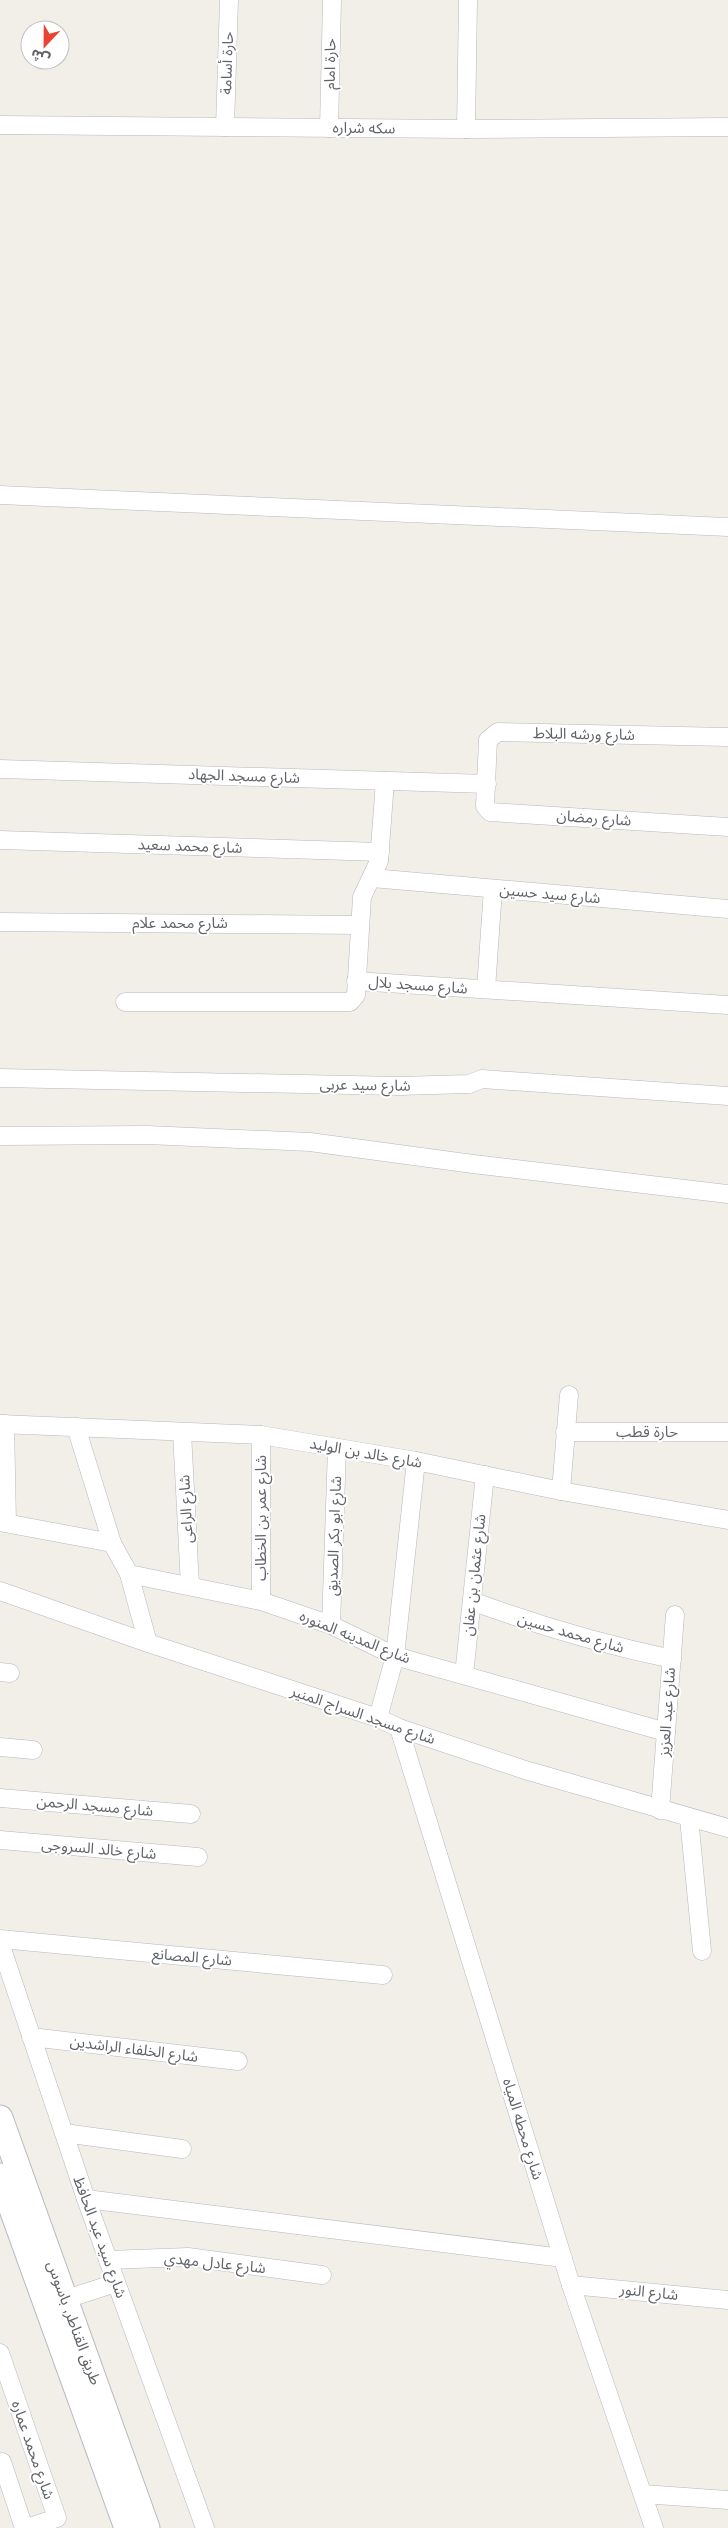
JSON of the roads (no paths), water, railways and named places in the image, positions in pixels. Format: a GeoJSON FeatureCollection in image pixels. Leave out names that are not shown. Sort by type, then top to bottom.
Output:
{"type":"FeatureCollection","features":[{"type":"Feature","properties":{"kind":"main road","name":"طريق القناطر, باسوس"},"geometry":{"type":"LineString","coordinates":[[0,2118],[147,2528]]}},
{"type":"Feature","properties":{"kind":"main road","name":"طريق القناطر, باسوس"},"geometry":{"type":"LineString","coordinates":[[0,2176],[7,2217],[126,2528]]}},
{"type":"Feature","properties":{"kind":"street","name":"حارة أسامة"},"geometry":{"type":"LineString","coordinates":[[225,126],[229,0]]}},
{"type":"Feature","properties":{"kind":"street","name":"حارة امام"},"geometry":{"type":"LineString","coordinates":[[329,128],[332,0]]}},
{"type":"Feature","properties":{"kind":"street"},"geometry":{"type":"LineString","coordinates":[[466,129],[468,0]]}},
{"type":"Feature","properties":{"kind":"street","name":"سكه شراره"},"geometry":{"type":"LineString","coordinates":[[0,125],[466,129],[728,127]]}},
{"type":"Feature","properties":{"kind":"street"},"geometry":{"type":"LineString","coordinates":[[0,495],[728,527]]}},
{"type":"Feature","properties":{"kind":"street","name":"شارع ورشه البلاط"},"geometry":{"type":"LineString","coordinates":[[487,784],[488,740],[498,732],[728,737]]}},
{"type":"Feature","properties":{"kind":"street","name":"شارع مسجد الجهاد"},"geometry":{"type":"LineString","coordinates":[[0,769],[487,784]]}},
{"type":"Feature","properties":{"kind":"street"},"geometry":{"type":"LineString","coordinates":[[356,981],[363,890],[372,878],[380,852],[385,780]]}},
{"type":"Feature","properties":{"kind":"street","name":"شارع رمضان"},"geometry":{"type":"LineString","coordinates":[[487,784],[485,806],[490,812],[728,827]]}},
{"type":"Feature","properties":{"kind":"street","name":"شارع محمد سعيد"},"geometry":{"type":"LineString","coordinates":[[0,840],[380,852]]}},
{"type":"Feature","properties":{"kind":"street","name":"شارع سيد حسين"},"geometry":{"type":"LineString","coordinates":[[372,878],[728,909]]}},
{"type":"Feature","properties":{"kind":"street"},"geometry":{"type":"LineString","coordinates":[[486,989],[493,889]]}},
{"type":"Feature","properties":{"kind":"street","name":"شارع محمد علام"},"geometry":{"type":"LineString","coordinates":[[0,922],[359,925]]}},
{"type":"Feature","properties":{"kind":"street","name":"شارع مسجد بلال"},"geometry":{"type":"LineString","coordinates":[[125,1002],[350,1002],[356,995],[356,981],[728,1005]]}},
{"type":"Feature","properties":{"kind":"street","name":"شارع سيد عربى"},"geometry":{"type":"LineString","coordinates":[[0,1078],[399,1086],[469,1084],[482,1079],[728,1096]]}},
{"type":"Feature","properties":{"kind":"street"},"geometry":{"type":"LineString","coordinates":[[0,1136],[147,1135],[310,1142],[473,1164],[728,1194]]}},
{"type":"Feature","properties":{"kind":"street"},"geometry":{"type":"LineString","coordinates":[[561,1491],[569,1395]]}},
{"type":"Feature","properties":{"kind":"street"},"geometry":{"type":"LineString","coordinates":[[3,1424],[3,1522],[112,1543]]}},
{"type":"Feature","properties":{"kind":"street","name":"شارع خالد بن الوليد"},"geometry":{"type":"LineString","coordinates":[[3,1424],[261,1435],[416,1461],[561,1491],[728,1520]]}},
{"type":"Feature","properties":{"kind":"street"},"geometry":{"type":"LineString","coordinates":[[76,1427],[112,1543],[129,1574],[148,1643]]}},
{"type":"Feature","properties":{"kind":"street","name":"شارع الراعى"},"geometry":{"type":"LineString","coordinates":[[182,1432],[190,1586]]}},
{"type":"Feature","properties":{"kind":"street","name":"حارة قطب"},"geometry":{"type":"LineString","coordinates":[[566,1432],[728,1432]]}},
{"type":"Feature","properties":{"kind":"street","name":"شارع عمر بن الخطاب"},"geometry":{"type":"LineString","coordinates":[[261,1435],[261,1601]]}},
{"type":"Feature","properties":{"kind":"street","name":"شارع ابو بكر الصديق"},"geometry":{"type":"LineString","coordinates":[[331,1625],[337,1448]]}},
{"type":"Feature","properties":{"kind":"street"},"geometry":{"type":"LineString","coordinates":[[378,1718],[395,1656],[416,1461]]}},
{"type":"Feature","properties":{"kind":"street","name":"شارع عثمان بن عفان"},"geometry":{"type":"LineString","coordinates":[[464,1675],[485,1475]]}},
{"type":"Feature","properties":{"kind":"street","name":"شارع المدينه المنوره"},"geometry":{"type":"LineString","coordinates":[[129,1574],[261,1601],[331,1625],[395,1656],[666,1732]]}},
{"type":"Feature","properties":{"kind":"street","name":"شارع مسجد السراج المنير"},"geometry":{"type":"LineString","coordinates":[[0,1591],[148,1643],[378,1718],[399,1728],[525,1770],[728,1828]]}},
{"type":"Feature","properties":{"kind":"street","name":"شارع محمد حسين"},"geometry":{"type":"LineString","coordinates":[[472,1601],[540,1626],[606,1645],[672,1658]]}},
{"type":"Feature","properties":{"kind":"street","name":"شارع عبد العزيز"},"geometry":{"type":"LineString","coordinates":[[660,1810],[675,1615]]}},
{"type":"Feature","properties":{"kind":"street","name":"شارع محطه المياه"},"geometry":{"type":"LineString","coordinates":[[399,1728],[571,2285],[654,2528]]}},
{"type":"Feature","properties":{"kind":"street"},"geometry":{"type":"LineString","coordinates":[[0,1747],[33,1750]]}},
{"type":"Feature","properties":{"kind":"street","name":"شارع مسجد الرحمن"},"geometry":{"type":"LineString","coordinates":[[0,1798],[191,1814]]}},
{"type":"Feature","properties":{"kind":"street"},"geometry":{"type":"LineString","coordinates":[[689,1818],[702,1951]]}},
{"type":"Feature","properties":{"kind":"street","name":"شارع خالد السروجى"},"geometry":{"type":"LineString","coordinates":[[0,1840],[198,1857]]}},
{"type":"Feature","properties":{"kind":"street","name":"شارع المصانع"},"geometry":{"type":"LineString","coordinates":[[0,1939],[383,1975]]}},
{"type":"Feature","properties":{"kind":"street","name":"شارع سيد عبد الحافظ"},"geometry":{"type":"LineString","coordinates":[[0,1944],[86,2199],[205,2528]]}},
{"type":"Feature","properties":{"kind":"street","name":"شارع الخلفاء الراشدين"},"geometry":{"type":"LineString","coordinates":[[31,2038],[238,2061]]}},
{"type":"Feature","properties":{"kind":"street"},"geometry":{"type":"LineString","coordinates":[[64,2133],[182,2149]]}},
{"type":"Feature","properties":{"kind":"street"},"geometry":{"type":"LineString","coordinates":[[86,2199],[563,2258]]}},
{"type":"Feature","properties":{"kind":"street","name":"شارع عادل مهدي"},"geometry":{"type":"LineString","coordinates":[[108,2260],[188,2257],[322,2275]]}},
{"type":"Feature","properties":{"kind":"street"},"geometry":{"type":"LineString","coordinates":[[66,2299],[116,2283]]}},
{"type":"Feature","properties":{"kind":"street","name":"شارع النور"},"geometry":{"type":"LineString","coordinates":[[571,2285],[728,2300]]}},
{"type":"Feature","properties":{"kind":"street","name":"شارع محمد عماره"},"geometry":{"type":"LineString","coordinates":[[0,2353],[57,2518],[25,2528]]}},
{"type":"Feature","properties":{"kind":"street"},"geometry":{"type":"LineString","coordinates":[[2,2462],[25,2528]]}},
{"type":"Feature","properties":{"kind":"street"},"geometry":{"type":"LineString","coordinates":[[643,2494],[728,2500]]}}]}
